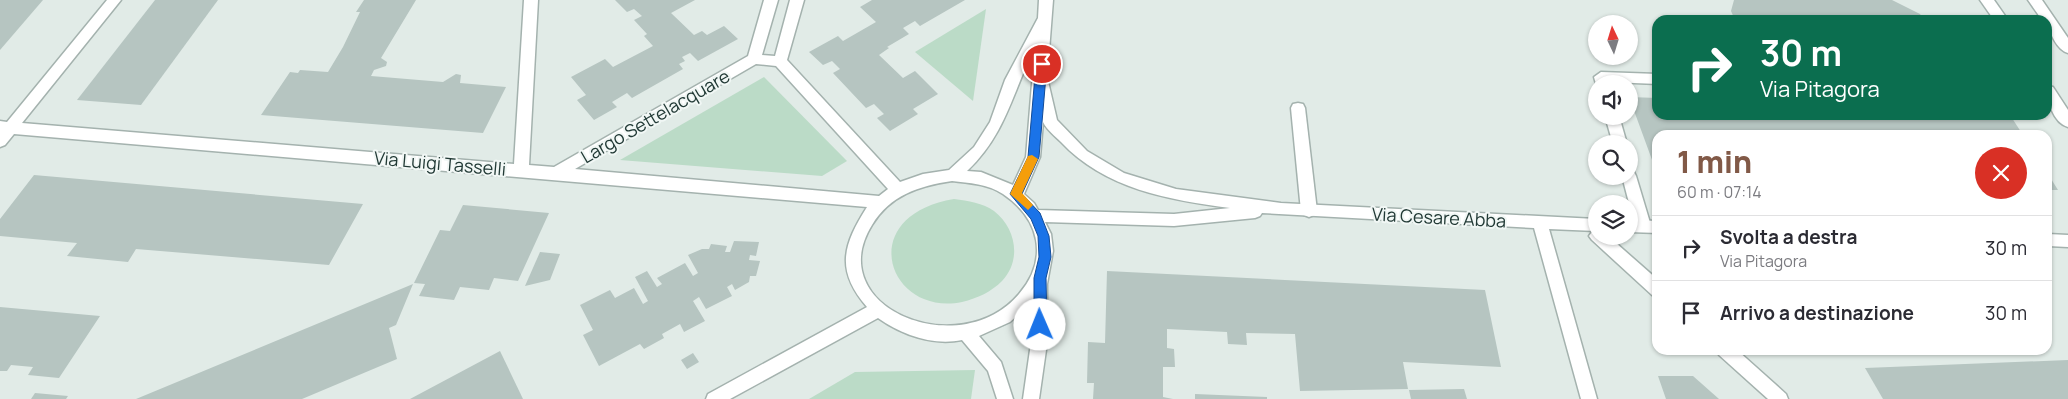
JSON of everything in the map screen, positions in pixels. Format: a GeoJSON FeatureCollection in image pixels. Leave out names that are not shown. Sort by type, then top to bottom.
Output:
{"type":"FeatureCollection","features":[{"type":"Feature","properties":{"kind":"street"},"geometry":{"type":"LineString","coordinates":[[0,141],[5,128],[114,0]]}},
{"type":"Feature","properties":{"kind":"street"},"geometry":{"type":"LineString","coordinates":[[521,170],[531,0]]}},
{"type":"Feature","properties":{"kind":"street"},"geometry":{"type":"LineString","coordinates":[[772,0],[754,59],[780,61],[896,189]]}},
{"type":"Feature","properties":{"kind":"street"},"geometry":{"type":"LineString","coordinates":[[780,61],[798,0]]}},
{"type":"Feature","properties":{"kind":"street"},"geometry":{"type":"LineString","coordinates":[[1016,194],[1033,157],[1041,80],[1046,0]]}},
{"type":"Feature","properties":{"kind":"street"},"geometry":{"type":"LineString","coordinates":[[1987,0],[1998,15]]}},
{"type":"Feature","properties":{"kind":"street"},"geometry":{"type":"LineString","coordinates":[[2035,0],[2045,15]]}},
{"type":"Feature","properties":{"kind":"street"},"geometry":{"type":"LineString","coordinates":[[954,174],[979,151],[997,123],[1012,80],[1044,17]]}},
{"type":"Feature","properties":{"kind":"street"},"geometry":{"type":"LineString","coordinates":[[2052,25],[2068,48]]}},
{"type":"Feature","properties":{"kind":"street","name":"Largo Settelacquare"},"geometry":{"type":"LineString","coordinates":[[556,172],[754,59]]}},
{"type":"Feature","properties":{"kind":"street"},"geometry":{"type":"LineString","coordinates":[[1638,78],[1652,79]]}},
{"type":"Feature","properties":{"kind":"street","name":"Via Cesare Abba"},"geometry":{"type":"LineString","coordinates":[[1041,80],[1050,122],[1082,155],[1119,177],[1176,195],[1308,211],[1588,225]]}},
{"type":"Feature","properties":{"kind":"street"},"geometry":{"type":"LineString","coordinates":[[2052,97],[2068,122]]}},
{"type":"Feature","properties":{"kind":"street"},"geometry":{"type":"LineString","coordinates":[[1298,108],[1308,211]]}},
{"type":"Feature","properties":{"kind":"street","name":"Via Luigi Tasselli"},"geometry":{"type":"LineString","coordinates":[[5,128],[556,172],[879,202]]}},
{"type":"Feature","properties":{"kind":"street"},"geometry":{"type":"LineString","coordinates":[[1031,399],[1040,325],[1040,278],[1045,257],[1044,236],[1036,216],[1016,194],[991,181],[977,177],[954,174],[924,178],[896,189],[879,202],[863,222],[854,244],[853,268],[862,290],[877,310],[903,326],[934,334],[966,332],[998,321],[1023,303],[1040,278]]}},
{"type":"Feature","properties":{"kind":"street"},"geometry":{"type":"LineString","coordinates":[[1632,185],[1643,226]]}},
{"type":"Feature","properties":{"kind":"street","name":"Via Cesare Abba"},"geometry":{"type":"LineString","coordinates":[[1036,216],[1174,220],[1282,209]]}},
{"type":"Feature","properties":{"kind":"street"},"geometry":{"type":"LineString","coordinates":[[1540,223],[1589,399]]}},
{"type":"Feature","properties":{"kind":"street"},"geometry":{"type":"LineString","coordinates":[[2052,240],[2068,240]]}},
{"type":"Feature","properties":{"kind":"street"},"geometry":{"type":"LineString","coordinates":[[1607,245],[1652,285]]}},
{"type":"Feature","properties":{"kind":"street"},"geometry":{"type":"LineString","coordinates":[[714,399],[877,310]]}},
{"type":"Feature","properties":{"kind":"street"},"geometry":{"type":"LineString","coordinates":[[966,332],[995,367],[1005,399]]}},
{"type":"Feature","properties":{"kind":"street"},"geometry":{"type":"LineString","coordinates":[[1731,355],[1780,399]]}},
{"type":"Feature","properties":{"kind":"green space"},"geometry":{"type":"Polygon","coordinates":[[[986,9],[973,101],[915,52],[986,9]]]}},
{"type":"Feature","properties":{"kind":"green space"},"geometry":{"type":"Polygon","coordinates":[[[764,77],[847,161],[822,176],[620,160],[764,77]]]}},
{"type":"Feature","properties":{"kind":"green space"},"geometry":{"type":"Polygon","coordinates":[[[954,199],[980,204],[994,211],[1007,226],[1014,244],[1014,254],[1008,273],[998,285],[989,291],[962,302],[936,303],[915,295],[900,280],[892,263],[893,243],[902,224],[922,209],[954,199]]]}},
{"type":"Feature","properties":{"kind":"green space"},"geometry":{"type":"Polygon","coordinates":[[[975,370],[971,399],[809,399],[855,372],[975,370]]]}},
{"type":"Feature","properties":{"kind":"building"},"geometry":{"type":"Polygon","coordinates":[[[0,0],[43,0],[0,50],[0,0]]]}},
{"type":"Feature","properties":{"kind":"building"},"geometry":{"type":"Polygon","coordinates":[[[155,0],[218,0],[141,105],[77,100],[155,0]]]}},
{"type":"Feature","properties":{"kind":"building"},"geometry":{"type":"Polygon","coordinates":[[[364,0],[416,0],[381,58],[387,62],[386,66],[374,70],[371,76],[443,82],[456,74],[461,75],[460,83],[506,87],[483,133],[261,115],[290,72],[298,73],[300,70],[328,72],[343,47],[360,12],[356,12],[364,0]]]}},
{"type":"Feature","properties":{"kind":"building"},"geometry":{"type":"Polygon","coordinates":[[[615,0],[695,0],[671,13],[694,35],[702,31],[707,35],[724,26],[738,39],[698,61],[690,53],[682,57],[685,61],[679,64],[683,69],[632,98],[627,93],[612,102],[617,107],[594,120],[577,100],[586,95],[571,77],[605,59],[613,67],[653,46],[644,36],[647,34],[634,20],[642,16],[634,9],[627,12],[615,0]]]}},
{"type":"Feature","properties":{"kind":"building"},"geometry":{"type":"Polygon","coordinates":[[[872,0],[965,0],[920,26],[915,21],[903,28],[909,34],[887,47],[889,48],[879,55],[903,78],[915,71],[938,94],[913,109],[918,114],[890,131],[877,118],[884,114],[874,104],[866,108],[833,73],[840,69],[832,61],[823,65],[809,52],[838,36],[843,41],[876,22],[860,7],[872,0]]]}},
{"type":"Feature","properties":{"kind":"building"},"geometry":{"type":"Polygon","coordinates":[[[1734,0],[1892,0],[1921,15],[1733,15],[1731,11],[1734,0]]]}},
{"type":"Feature","properties":{"kind":"building"},"geometry":{"type":"Polygon","coordinates":[[[1638,97],[1652,98],[1652,120],[2013,120],[2020,130],[1652,130],[1652,160],[1638,122],[1638,97]]]}},
{"type":"Feature","properties":{"kind":"building"},"geometry":{"type":"Polygon","coordinates":[[[34,175],[363,204],[329,265],[136,249],[128,262],[67,256],[77,243],[0,236],[0,219],[34,175]]]}},
{"type":"Feature","properties":{"kind":"building"},"geometry":{"type":"Polygon","coordinates":[[[2052,180],[2058,190],[2052,190],[2052,180]]]}},
{"type":"Feature","properties":{"kind":"building"},"geometry":{"type":"Polygon","coordinates":[[[463,205],[549,213],[518,281],[494,278],[489,290],[460,287],[454,300],[419,296],[425,284],[414,283],[440,230],[450,231],[463,205]]]}},
{"type":"Feature","properties":{"kind":"building"},"geometry":{"type":"Polygon","coordinates":[[[734,241],[759,242],[756,256],[750,255],[749,260],[760,261],[756,276],[750,276],[749,282],[735,290],[732,284],[727,287],[732,296],[706,309],[699,297],[693,301],[705,321],[684,332],[680,324],[662,334],[664,338],[644,349],[640,344],[599,366],[583,335],[593,330],[580,305],[610,290],[615,298],[634,288],[643,304],[648,301],[635,277],[647,271],[657,287],[662,284],[657,278],[685,263],[693,276],[698,273],[688,255],[702,249],[709,249],[711,244],[727,246],[725,252],[730,252],[734,241]]]}},
{"type":"Feature","properties":{"kind":"building"},"geometry":{"type":"Polygon","coordinates":[[[540,252],[560,254],[550,280],[525,286],[540,252]]]}},
{"type":"Feature","properties":{"kind":"building"},"geometry":{"type":"Polygon","coordinates":[[[1107,271],[1485,290],[1501,367],[1403,362],[1408,389],[1300,391],[1295,334],[1246,333],[1247,345],[1228,344],[1227,332],[1167,329],[1167,348],[1174,349],[1175,367],[1163,367],[1163,397],[1173,399],[1093,399],[1094,383],[1087,383],[1088,342],[1105,343],[1107,271]]]}},
{"type":"Feature","properties":{"kind":"building"},"geometry":{"type":"Polygon","coordinates":[[[413,284],[396,325],[389,328],[397,359],[302,399],[136,399],[413,284]]]}},
{"type":"Feature","properties":{"kind":"building"},"geometry":{"type":"Polygon","coordinates":[[[0,307],[100,316],[59,378],[28,375],[33,367],[11,365],[7,371],[0,371],[0,307]]]}},
{"type":"Feature","properties":{"kind":"building"},"geometry":{"type":"Polygon","coordinates":[[[500,351],[523,399],[410,399],[500,351]]]}},
{"type":"Feature","properties":{"kind":"building"},"geometry":{"type":"Polygon","coordinates":[[[693,353],[699,362],[687,369],[681,360],[693,353]]]}},
{"type":"Feature","properties":{"kind":"building"},"geometry":{"type":"Polygon","coordinates":[[[2068,360],[2068,399],[1883,399],[1865,368],[2068,360]]]}},
{"type":"Feature","properties":{"kind":"building"},"geometry":{"type":"Polygon","coordinates":[[[1658,376],[1693,376],[1719,399],[1666,399],[1658,376]]]}},
{"type":"Feature","properties":{"kind":"building"},"geometry":{"type":"Polygon","coordinates":[[[1464,389],[1467,399],[1411,399],[1409,390],[1464,389]]]}},
{"type":"Feature","properties":{"kind":"building"},"geometry":{"type":"Polygon","coordinates":[[[35,393],[68,396],[66,399],[31,399],[35,393]]]}},
{"type":"Feature","properties":{"kind":"building"},"geometry":{"type":"Polygon","coordinates":[[[1195,394],[1267,397],[1267,399],[1195,399],[1195,394]]]}},
{"type":"Feature","properties":{"kind":"slow traffic"},"geometry":{"type":"LineString","coordinates":[[1028,205],[1016,194],[1032,159]]}},
{"type":"Feature","properties":{"kind":"route"},"geometry":{"type":"LineString","coordinates":[[1040,325],[1040,278],[1045,257],[1044,236],[1036,216],[1016,194],[1033,157],[1042,64]]}}]}
